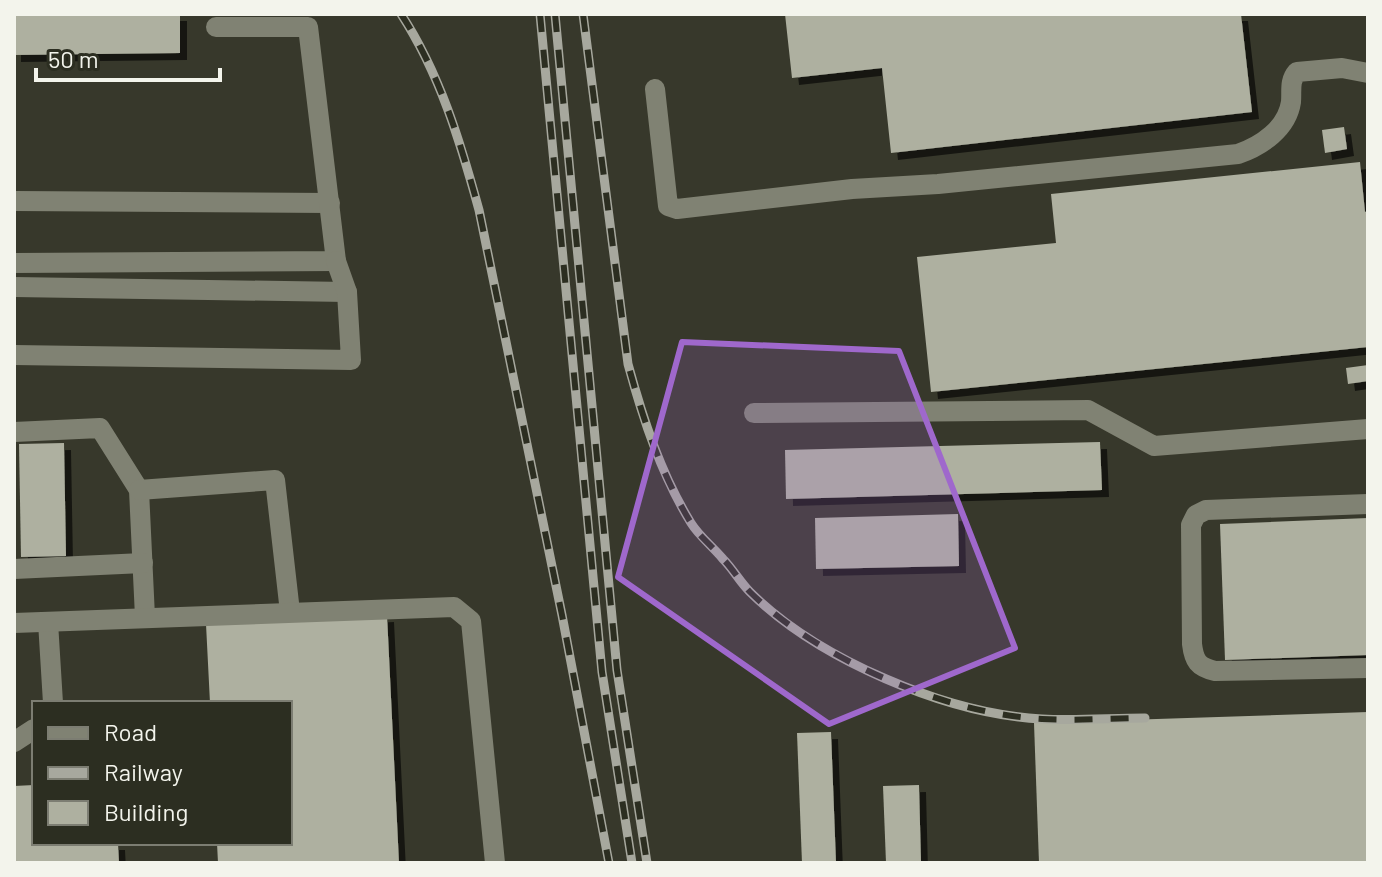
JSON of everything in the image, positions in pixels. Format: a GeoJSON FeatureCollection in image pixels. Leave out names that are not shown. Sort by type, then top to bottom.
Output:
{"type":"FeatureCollection","features":[{"type":"Feature","properties":{"kind":"street"},"geometry":{"type":"LineString","coordinates":[[14,355],[351,360],[347,292],[336,261],[308,27],[216,27]]}},
{"type":"Feature","properties":{"kind":"street"},"geometry":{"type":"LineString","coordinates":[[655,89],[668,206],[677,209],[852,189],[970,181],[1238,154],[1254,148],[1281,125],[1290,105],[1291,83],[1297,72],[1342,68],[1368,73]]}},
{"type":"Feature","properties":{"kind":"street"},"geometry":{"type":"LineString","coordinates":[[14,201],[330,203]]}},
{"type":"Feature","properties":{"kind":"street"},"geometry":{"type":"LineString","coordinates":[[14,263],[336,261]]}},
{"type":"Feature","properties":{"kind":"street"},"geometry":{"type":"LineString","coordinates":[[14,287],[347,292]]}},
{"type":"Feature","properties":{"kind":"street"},"geometry":{"type":"LineString","coordinates":[[754,413],[1088,410],[1154,446],[1368,429]]}},
{"type":"Feature","properties":{"kind":"street"},"geometry":{"type":"LineString","coordinates":[[14,432],[100,428],[139,490],[149,617]]}},
{"type":"Feature","properties":{"kind":"street"},"geometry":{"type":"LineString","coordinates":[[139,490],[275,480],[290,612]]}},
{"type":"Feature","properties":{"kind":"street"},"geometry":{"type":"LineString","coordinates":[[1368,504],[1206,510],[1196,515],[1191,525],[1191,540],[1192,644],[1194,659],[1202,668],[1215,671],[1368,668]]}},
{"type":"Feature","properties":{"kind":"street"},"geometry":{"type":"LineString","coordinates":[[14,569],[143,563]]}},
{"type":"Feature","properties":{"kind":"street"},"geometry":{"type":"LineString","coordinates":[[14,623],[454,607],[471,621],[495,863]]}},
{"type":"Feature","properties":{"kind":"street"},"geometry":{"type":"LineString","coordinates":[[48,622],[53,701]]}},
{"type":"Feature","properties":{"kind":"street"},"geometry":{"type":"LineString","coordinates":[[14,742],[32,730]]}},
{"type":"Feature","properties":{"kind":"highlighted area"},"geometry":{"type":"Polygon","coordinates":[[[682,342],[899,351],[1015,648],[829,724],[618,577],[682,342]]]}},
{"type":"Feature","properties":{"kind":"building"},"geometry":{"type":"Polygon","coordinates":[[[14,14],[180,14],[180,53],[14,55],[14,14]]]}},
{"type":"Feature","properties":{"kind":"building"},"geometry":{"type":"Polygon","coordinates":[[[785,14],[1241,14],[1252,112],[891,153],[882,68],[792,78],[785,14]]]}},
{"type":"Feature","properties":{"kind":"building"},"geometry":{"type":"Polygon","coordinates":[[[1344,127],[1347,149],[1325,153],[1322,130],[1344,127]]]}},
{"type":"Feature","properties":{"kind":"building"},"geometry":{"type":"Polygon","coordinates":[[[1360,162],[1365,212],[1368,211],[1368,347],[931,392],[917,257],[1056,243],[1051,194],[1360,162]]]}},
{"type":"Feature","properties":{"kind":"building"},"geometry":{"type":"Polygon","coordinates":[[[1368,365],[1368,381],[1348,384],[1346,368],[1368,365]]]}},
{"type":"Feature","properties":{"kind":"building"},"geometry":{"type":"Polygon","coordinates":[[[1100,442],[1102,490],[786,499],[785,450],[1100,442]]]}},
{"type":"Feature","properties":{"kind":"building"},"geometry":{"type":"Polygon","coordinates":[[[64,443],[66,556],[21,557],[19,444],[64,443]]]}},
{"type":"Feature","properties":{"kind":"building"},"geometry":{"type":"Polygon","coordinates":[[[958,514],[959,566],[816,569],[815,518],[958,514]]]}},
{"type":"Feature","properties":{"kind":"building"},"geometry":{"type":"Polygon","coordinates":[[[1368,518],[1368,655],[1225,660],[1220,524],[1368,518]]]}},
{"type":"Feature","properties":{"kind":"building"},"geometry":{"type":"Polygon","coordinates":[[[387,615],[399,863],[218,863],[217,845],[292,845],[292,701],[210,701],[206,624],[387,615]]]}},
{"type":"Feature","properties":{"kind":"building"},"geometry":{"type":"Polygon","coordinates":[[[1368,712],[1368,863],[1039,863],[1034,723],[1368,712]]]}},
{"type":"Feature","properties":{"kind":"building"},"geometry":{"type":"Polygon","coordinates":[[[831,732],[836,863],[802,863],[797,733],[831,732]]]}},
{"type":"Feature","properties":{"kind":"building"},"geometry":{"type":"Polygon","coordinates":[[[32,785],[32,845],[118,845],[119,863],[14,863],[14,786],[32,785]]]}},
{"type":"Feature","properties":{"kind":"building"},"geometry":{"type":"Polygon","coordinates":[[[919,785],[921,863],[886,863],[883,786],[919,785]]]}},
{"type":"Feature","properties":{"kind":"railway"},"geometry":{"type":"LineString","coordinates":[[401,14],[438,84],[479,210],[609,863]]}},
{"type":"Feature","properties":{"kind":"railway"},"geometry":{"type":"LineString","coordinates":[[540,14],[602,672],[632,863]]}},
{"type":"Feature","properties":{"kind":"railway"},"geometry":{"type":"LineString","coordinates":[[555,14],[617,670],[647,863]]}},
{"type":"Feature","properties":{"kind":"railway"},"geometry":{"type":"LineString","coordinates":[[583,14],[628,364],[662,466],[694,528],[750,592],[778,616],[811,639],[886,679],[925,694],[1005,715],[1055,720],[1145,718]]}}]}
